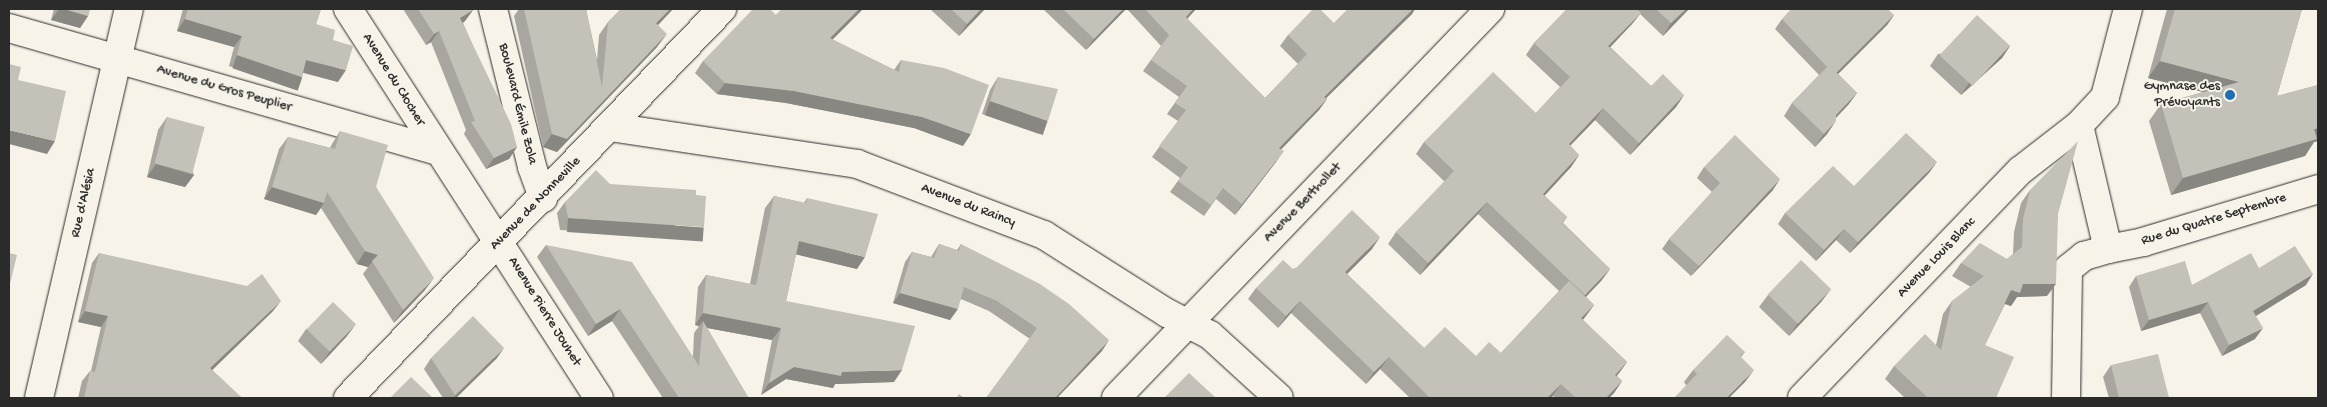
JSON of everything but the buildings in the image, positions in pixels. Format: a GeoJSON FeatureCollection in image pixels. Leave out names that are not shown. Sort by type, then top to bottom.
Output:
{"type":"FeatureCollection","features":[{"type":"Feature","properties":{"kind":"street","name":"Rue d'Alésia"},"geometry":{"type":"LineString","coordinates":[[39,398],[129,9]]}},
{"type":"Feature","properties":{"kind":"street","name":"Avenue du Clocher"},"geometry":{"type":"LineString","coordinates":[[348,9],[438,151]]}},
{"type":"Feature","properties":{"kind":"street","name":"Boulevard Émile Zola"},"geometry":{"type":"LineString","coordinates":[[493,9],[532,167],[543,198]]}},
{"type":"Feature","properties":{"kind":"street","name":"Avenue de Nonneville"},"geometry":{"type":"LineString","coordinates":[[348,398],[543,198],[722,9]]}},
{"type":"Feature","properties":{"kind":"street","name":"Avenue Berthollet"},"geometry":{"type":"LineString","coordinates":[[1116,398],[1490,9]]}},
{"type":"Feature","properties":{"kind":"street","name":"Avenue Louis Blanc"},"geometry":{"type":"LineString","coordinates":[[1802,398],[2021,170],[2078,125],[2104,97],[2128,9]]}},
{"type":"Feature","properties":{"kind":"street","name":"Avenue du Gros Peuplier"},"geometry":{"type":"LineString","coordinates":[[9,28],[438,151]]}},
{"type":"Feature","properties":{"kind":"street"},"geometry":{"type":"LineString","coordinates":[[2078,125],[2108,249]]}},
{"type":"Feature","properties":{"kind":"street","name":"Avenue du Raincy"},"geometry":{"type":"LineString","coordinates":[[610,127],[857,164],[1044,235],[1167,313],[1210,335],[1279,398]]}},
{"type":"Feature","properties":{"kind":"street","name":"Avenue Pierre Jouhet"},"geometry":{"type":"LineString","coordinates":[[438,151],[500,242],[598,398]]}},
{"type":"Feature","properties":{"kind":"street","name":"Rue du Quatre Septembre"},"geometry":{"type":"LineString","coordinates":[[2066,398],[2068,269],[2084,256],[2143,242],[2318,189]]}},
{"type":"Feature","properties":{"kind":"place","name":"Gymnase des Prévoyants"},"geometry":{"type":"Point","coordinates":[2230,95]}}]}
